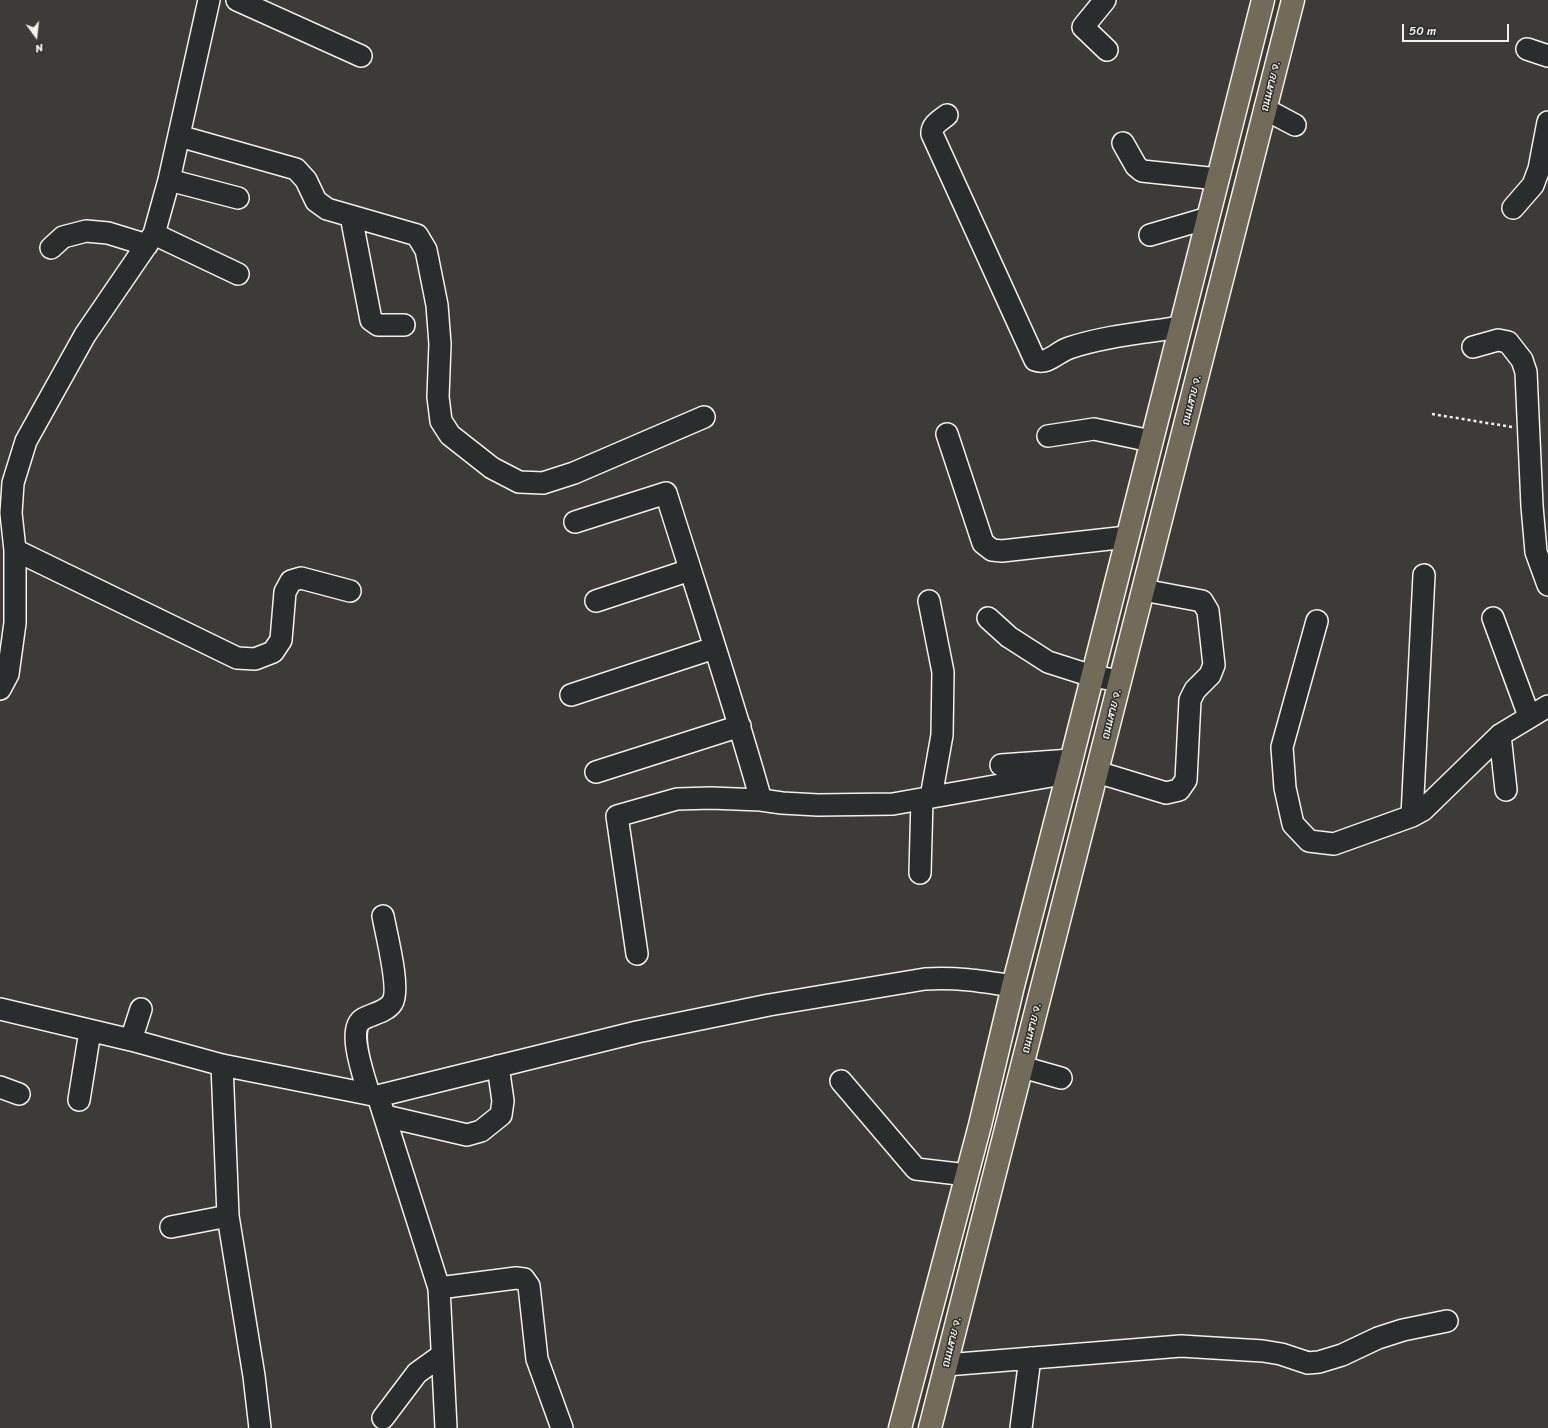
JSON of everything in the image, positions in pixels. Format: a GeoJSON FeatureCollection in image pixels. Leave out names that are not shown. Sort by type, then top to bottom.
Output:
{"type":"FeatureCollection","features":[{"type":"Feature","properties":{"kind":"main road"},"geometry":{"type":"LineString","coordinates":[[900,1428],[980,1125],[1012,986],[1152,441],[1263,0]]}},
{"type":"Feature","properties":{"kind":"main road","name":"ถนนสาย จ."},"geometry":{"type":"LineString","coordinates":[[930,1428],[1293,0]]}},
{"type":"Feature","properties":{"kind":"street"},"geometry":{"type":"LineString","coordinates":[[0,689],[8,674],[15,623],[15,550],[11,513],[13,483],[26,441],[85,335],[150,239],[169,180],[209,0]]}},
{"type":"Feature","properties":{"kind":"street"},"geometry":{"type":"LineString","coordinates":[[237,0],[361,56]]}},
{"type":"Feature","properties":{"kind":"street"},"geometry":{"type":"LineString","coordinates":[[1105,0],[1083,27],[1107,50]]}},
{"type":"Feature","properties":{"kind":"street"},"geometry":{"type":"LineString","coordinates":[[1527,49],[1548,56]]}},
{"type":"Feature","properties":{"kind":"street"},"geometry":{"type":"LineString","coordinates":[[1265,109],[1295,125]]}},
{"type":"Feature","properties":{"kind":"street"},"geometry":{"type":"LineString","coordinates":[[947,115],[934,126],[932,134],[1035,360],[1040,362],[1066,349],[1097,340],[1180,327]]}},
{"type":"Feature","properties":{"kind":"street"},"geometry":{"type":"LineString","coordinates":[[1513,208],[1533,185],[1539,169],[1548,122]]}},
{"type":"Feature","properties":{"kind":"street"},"geometry":{"type":"LineString","coordinates":[[179,136],[296,169],[306,180],[316,201],[327,209],[418,235],[426,250],[437,305],[440,344],[438,397],[441,421],[450,434],[492,468],[519,482],[543,483],[574,473],[704,417]]}},
{"type":"Feature","properties":{"kind":"street"},"geometry":{"type":"LineString","coordinates":[[1123,143],[1136,166],[1142,171],[1218,180]]}},
{"type":"Feature","properties":{"kind":"street"},"geometry":{"type":"LineString","coordinates":[[169,180],[238,198]]}},
{"type":"Feature","properties":{"kind":"street"},"geometry":{"type":"LineString","coordinates":[[351,216],[371,320],[378,325],[404,325]]}},
{"type":"Feature","properties":{"kind":"street"},"geometry":{"type":"LineString","coordinates":[[1150,235],[1208,218]]}},
{"type":"Feature","properties":{"kind":"street"},"geometry":{"type":"LineString","coordinates":[[51,248],[63,237],[86,231],[108,233],[150,239],[238,274]]}},
{"type":"Feature","properties":{"kind":"street"},"geometry":{"type":"LineString","coordinates":[[1473,347],[1498,340],[1508,342],[1522,360],[1526,372],[1532,506],[1536,552],[1548,585]]}},
{"type":"Feature","properties":{"kind":"street"},"geometry":{"type":"LineString","coordinates":[[1048,436],[1094,429],[1152,441]]}},
{"type":"Feature","properties":{"kind":"street"},"geometry":{"type":"LineString","coordinates":[[947,434],[983,543],[992,550],[1002,551],[1127,537]]}},
{"type":"Feature","properties":{"kind":"street"},"geometry":{"type":"LineString","coordinates":[[575,522],[666,493],[740,726],[761,800]]}},
{"type":"Feature","properties":{"kind":"street"},"geometry":{"type":"LineString","coordinates":[[15,550],[237,658],[255,659],[273,652],[281,640],[286,592],[291,581],[301,578],[350,590]]}},
{"type":"Feature","properties":{"kind":"street"},"geometry":{"type":"LineString","coordinates":[[596,600],[690,570]]}},
{"type":"Feature","properties":{"kind":"street"},"geometry":{"type":"LineString","coordinates":[[1412,816],[1424,576]]}},
{"type":"Feature","properties":{"kind":"street"},"geometry":{"type":"LineString","coordinates":[[1097,772],[1166,793],[1179,790],[1186,780],[1190,700],[1195,690],[1210,675],[1214,665],[1208,611],[1202,601],[1143,590]]}},
{"type":"Feature","properties":{"kind":"street"},"geometry":{"type":"LineString","coordinates":[[920,873],[926,798],[942,734],[943,672],[929,601]]}},
{"type":"Feature","properties":{"kind":"street"},"geometry":{"type":"LineString","coordinates":[[988,618],[1009,638],[1048,662],[1092,676],[1120,681]]}},
{"type":"Feature","properties":{"kind":"street"},"geometry":{"type":"LineString","coordinates":[[1493,618],[1529,716]]}},
{"type":"Feature","properties":{"kind":"street"},"geometry":{"type":"LineString","coordinates":[[1317,621],[1282,747],[1285,788],[1294,824],[1309,841],[1334,844],[1412,816],[1423,810],[1500,735],[1529,716],[1548,706]]}},
{"type":"Feature","properties":{"kind":"street"},"geometry":{"type":"LineString","coordinates":[[570,695],[714,648]]}},
{"type":"Feature","properties":{"kind":"street"},"geometry":{"type":"LineString","coordinates":[[596,772],[740,726]]}},
{"type":"Feature","properties":{"kind":"street"},"geometry":{"type":"LineString","coordinates":[[1500,735],[1506,790]]}},
{"type":"Feature","properties":{"kind":"street"},"geometry":{"type":"LineString","coordinates":[[1002,765],[1069,767]]}},
{"type":"Feature","properties":{"kind":"street"},"geometry":{"type":"LineString","coordinates":[[637,954],[617,816],[678,799],[711,798],[761,800],[818,805],[893,804],[1069,767]]}},
{"type":"Feature","properties":{"kind":"street"},"geometry":{"type":"LineString","coordinates":[[383,916],[396,985],[393,1002],[384,1010],[362,1020],[356,1029],[356,1043],[373,1095],[385,1116],[439,1288],[446,1428]]}},
{"type":"Feature","properties":{"kind":"street"},"geometry":{"type":"LineString","coordinates":[[0,1009],[132,1040],[222,1065],[373,1095],[637,1032],[846,991],[925,979],[950,978],[971,979],[1012,986]]}},
{"type":"Feature","properties":{"kind":"street"},"geometry":{"type":"LineString","coordinates":[[132,1040],[141,1009]]}},
{"type":"Feature","properties":{"kind":"street"},"geometry":{"type":"LineString","coordinates":[[79,1100],[90,1031]]}},
{"type":"Feature","properties":{"kind":"street"},"geometry":{"type":"LineString","coordinates":[[222,1065],[228,1216],[254,1376],[260,1428]]}},
{"type":"Feature","properties":{"kind":"street"},"geometry":{"type":"LineString","coordinates":[[385,1116],[467,1135],[481,1131],[501,1115],[503,1101],[498,1066]]}},
{"type":"Feature","properties":{"kind":"street"},"geometry":{"type":"LineString","coordinates":[[1022,1067],[1061,1078]]}},
{"type":"Feature","properties":{"kind":"street"},"geometry":{"type":"LineString","coordinates":[[841,1081],[916,1169],[967,1175]]}},
{"type":"Feature","properties":{"kind":"street"},"geometry":{"type":"LineString","coordinates":[[0,1087],[19,1094]]}},
{"type":"Feature","properties":{"kind":"street"},"geometry":{"type":"LineString","coordinates":[[171,1227],[228,1216]]}},
{"type":"Feature","properties":{"kind":"street"},"geometry":{"type":"LineString","coordinates":[[439,1288],[516,1278],[524,1279],[529,1286],[537,1359],[562,1428]]}},
{"type":"Feature","properties":{"kind":"street"},"geometry":{"type":"LineString","coordinates":[[946,1365],[1181,1346],[1263,1350],[1308,1363],[1319,1362],[1342,1355],[1378,1338],[1403,1330],[1447,1322]]}},
{"type":"Feature","properties":{"kind":"street"},"geometry":{"type":"LineString","coordinates":[[383,1418],[417,1372],[442,1355]]}},
{"type":"Feature","properties":{"kind":"street"},"geometry":{"type":"LineString","coordinates":[[1021,1428],[1030,1358]]}},
{"type":"Feature","properties":{"kind":"path"},"geometry":{"type":"LineString","coordinates":[[1432,414],[1529,430]]}}]}
